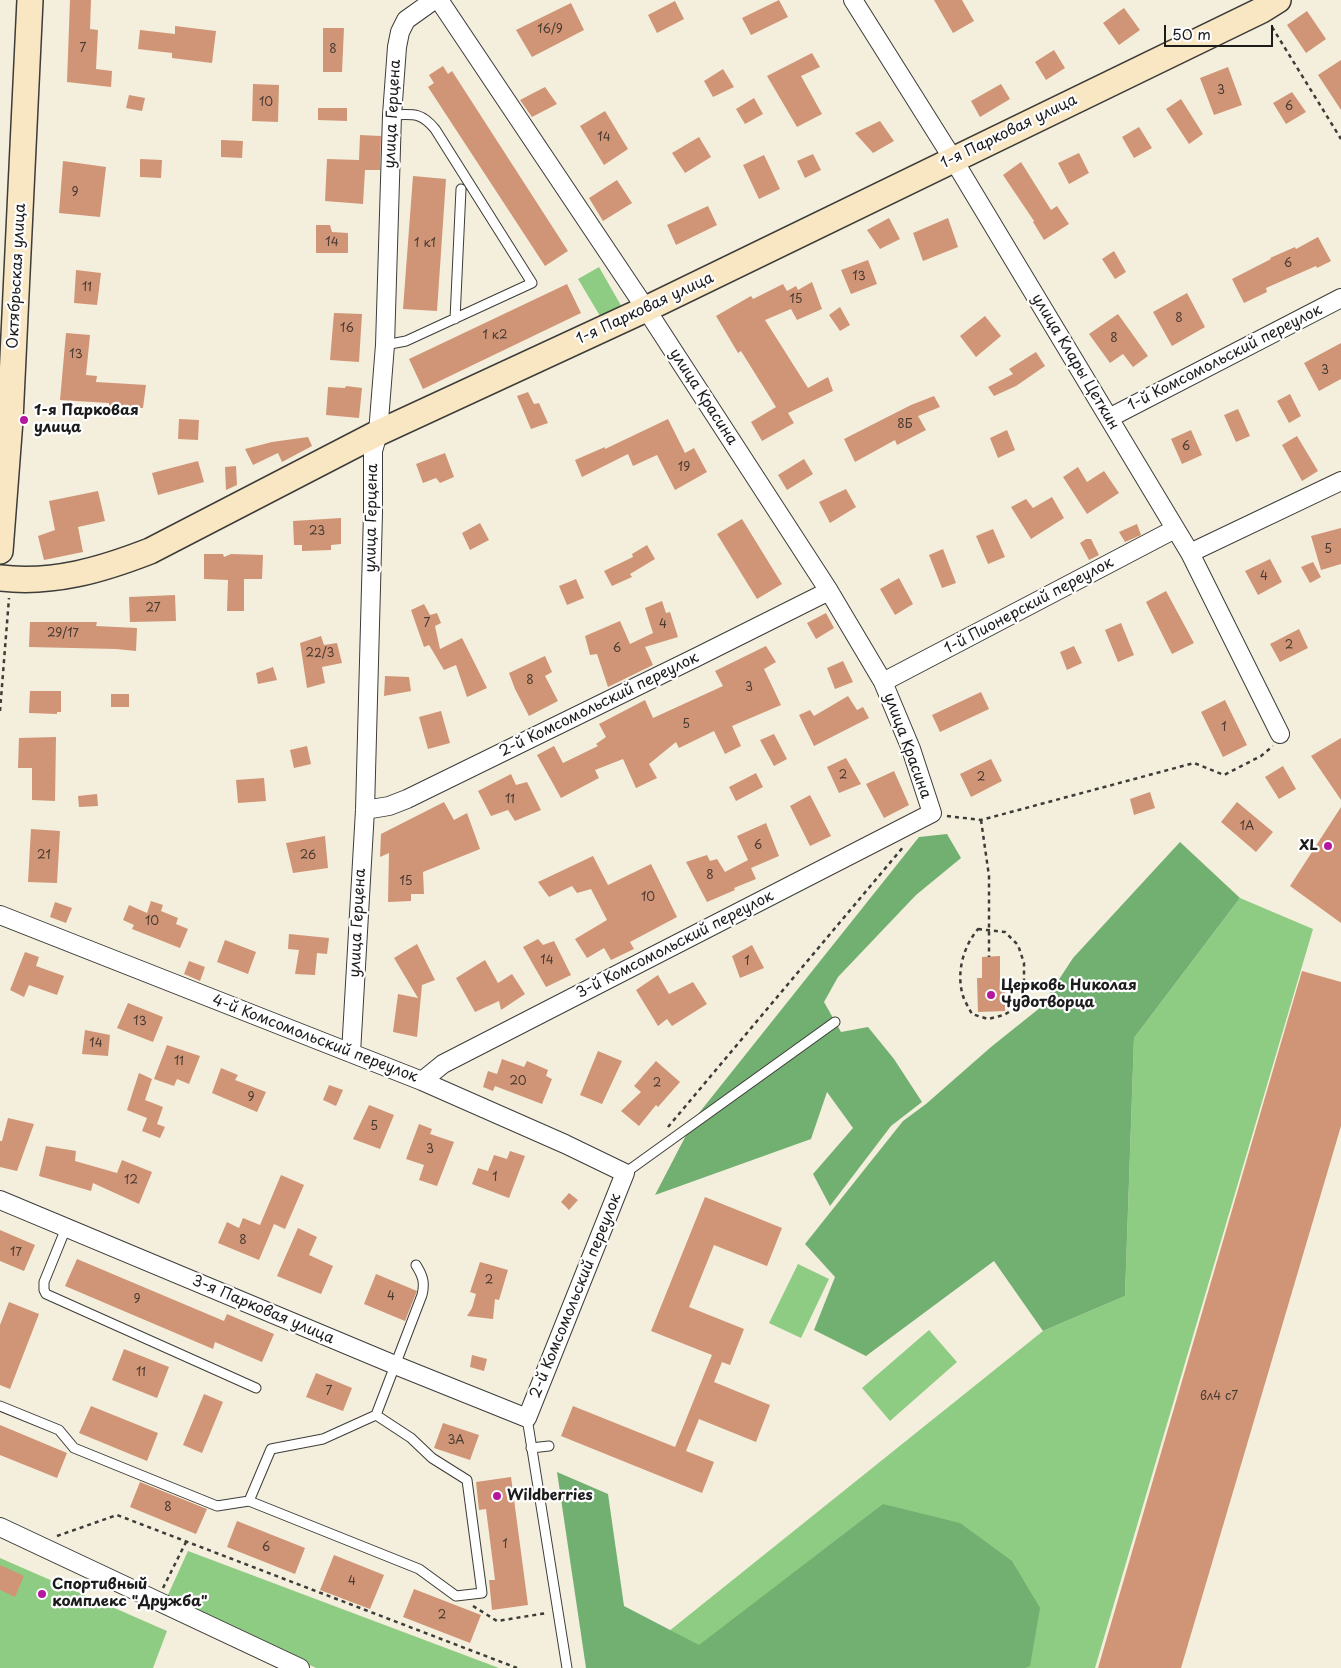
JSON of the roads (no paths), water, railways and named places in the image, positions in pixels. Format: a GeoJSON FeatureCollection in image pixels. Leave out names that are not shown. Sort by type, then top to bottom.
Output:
{"type":"FeatureCollection","features":[{"type":"Feature","properties":{"kind":"street","name":"Октябрьская улица"},"geometry":{"type":"LineString","coordinates":[[0,551],[5,421],[30,0]]}},
{"type":"Feature","properties":{"kind":"street","name":"улица Герцена"},"geometry":{"type":"LineString","coordinates":[[351,1053],[365,810],[373,451],[378,433],[385,346],[392,115],[397,47],[400,32],[406,20],[434,0]]}},
{"type":"Feature","properties":{"kind":"street","name":"улица Красина"},"geometry":{"type":"LineString","coordinates":[[439,0],[646,309],[829,591],[883,682],[911,749],[932,813]]}},
{"type":"Feature","properties":{"kind":"street","name":"улица Клары Цеткин"},"geometry":{"type":"LineString","coordinates":[[853,0],[953,159],[1190,553],[1280,734]]}},
{"type":"Feature","properties":{"kind":"street","name":"1-я Парковая улица"},"geometry":{"type":"LineString","coordinates":[[0,578],[54,578],[78,575],[112,566],[150,551],[378,433],[646,309],[1270,5]]}},
{"type":"Feature","properties":{"kind":"street","name":"1-й Комсомольский переулок"},"geometry":{"type":"LineString","coordinates":[[1109,418],[1341,298]]}},
{"type":"Feature","properties":{"kind":"street"},"geometry":{"type":"LineString","coordinates":[[1190,553],[1341,481]]}},
{"type":"Feature","properties":{"kind":"street","name":"1-й Пионерский переулок"},"geometry":{"type":"LineString","coordinates":[[883,682],[1175,529]]}},
{"type":"Feature","properties":{"kind":"street","name":"2-й Комсомольский переулок"},"geometry":{"type":"LineString","coordinates":[[365,810],[389,806],[407,799],[829,591]]}},
{"type":"Feature","properties":{"kind":"street","name":"3-й Комсомольский переулок"},"geometry":{"type":"LineString","coordinates":[[422,1080],[443,1064],[932,813]]}},
{"type":"Feature","properties":{"kind":"street","name":"4-й Комсомольский переулок"},"geometry":{"type":"LineString","coordinates":[[0,915],[422,1080],[565,1144],[625,1174]]}},
{"type":"Feature","properties":{"kind":"street","name":"2-й Комсомольский переулок"},"geometry":{"type":"LineString","coordinates":[[527,1418],[625,1174]]}},
{"type":"Feature","properties":{"kind":"street","name":"3-я Парковая улица"},"geometry":{"type":"LineString","coordinates":[[0,1200],[527,1418]]}},
{"type":"Feature","properties":{"kind":"street"},"geometry":{"type":"LineString","coordinates":[[0,1527],[300,1668]]}},
{"type":"Feature","properties":{"kind":"lane"},"geometry":{"type":"LineString","coordinates":[[385,346],[406,341],[532,283],[436,128],[428,119],[420,115],[392,115]]}},
{"type":"Feature","properties":{"kind":"lane"},"geometry":{"type":"LineString","coordinates":[[454,319],[461,189]]}},
{"type":"Feature","properties":{"kind":"lane"},"geometry":{"type":"LineString","coordinates":[[625,1174],[835,1022]]}},
{"type":"Feature","properties":{"kind":"lane"},"geometry":{"type":"LineString","coordinates":[[66,1228],[44,1282],[46,1294],[256,1388]]}},
{"type":"Feature","properties":{"kind":"lane"},"geometry":{"type":"LineString","coordinates":[[249,1500],[271,1449],[323,1439],[376,1415],[422,1295],[424,1284],[422,1274],[416,1265]]}},
{"type":"Feature","properties":{"kind":"lane"},"geometry":{"type":"LineString","coordinates":[[0,1406],[58,1430],[74,1448],[217,1506],[249,1500],[419,1569],[456,1596],[482,1593],[467,1480],[432,1458],[411,1438],[376,1415]]}},
{"type":"Feature","properties":{"kind":"lane"},"geometry":{"type":"LineString","coordinates":[[527,1418],[567,1668]]}},
{"type":"Feature","properties":{"kind":"lane"},"geometry":{"type":"LineString","coordinates":[[531,1448],[549,1446]]}},
{"type":"Feature","properties":{"kind":"place","name":"1-я Парковая улица"},"geometry":{"type":"Point","coordinates":[24,420]}},
{"type":"Feature","properties":{"kind":"place","name":"XL"},"geometry":{"type":"Point","coordinates":[1328,846]}},
{"type":"Feature","properties":{"kind":"place","name":"Церковь Николая Чудотворца"},"geometry":{"type":"Point","coordinates":[991,995]}},
{"type":"Feature","properties":{"kind":"place","name":"Wildberries"},"geometry":{"type":"Point","coordinates":[497,1496]}},
{"type":"Feature","properties":{"kind":"place","name":"Спортивный комплекс \"Дружба\""},"geometry":{"type":"Point","coordinates":[42,1594]}}]}
